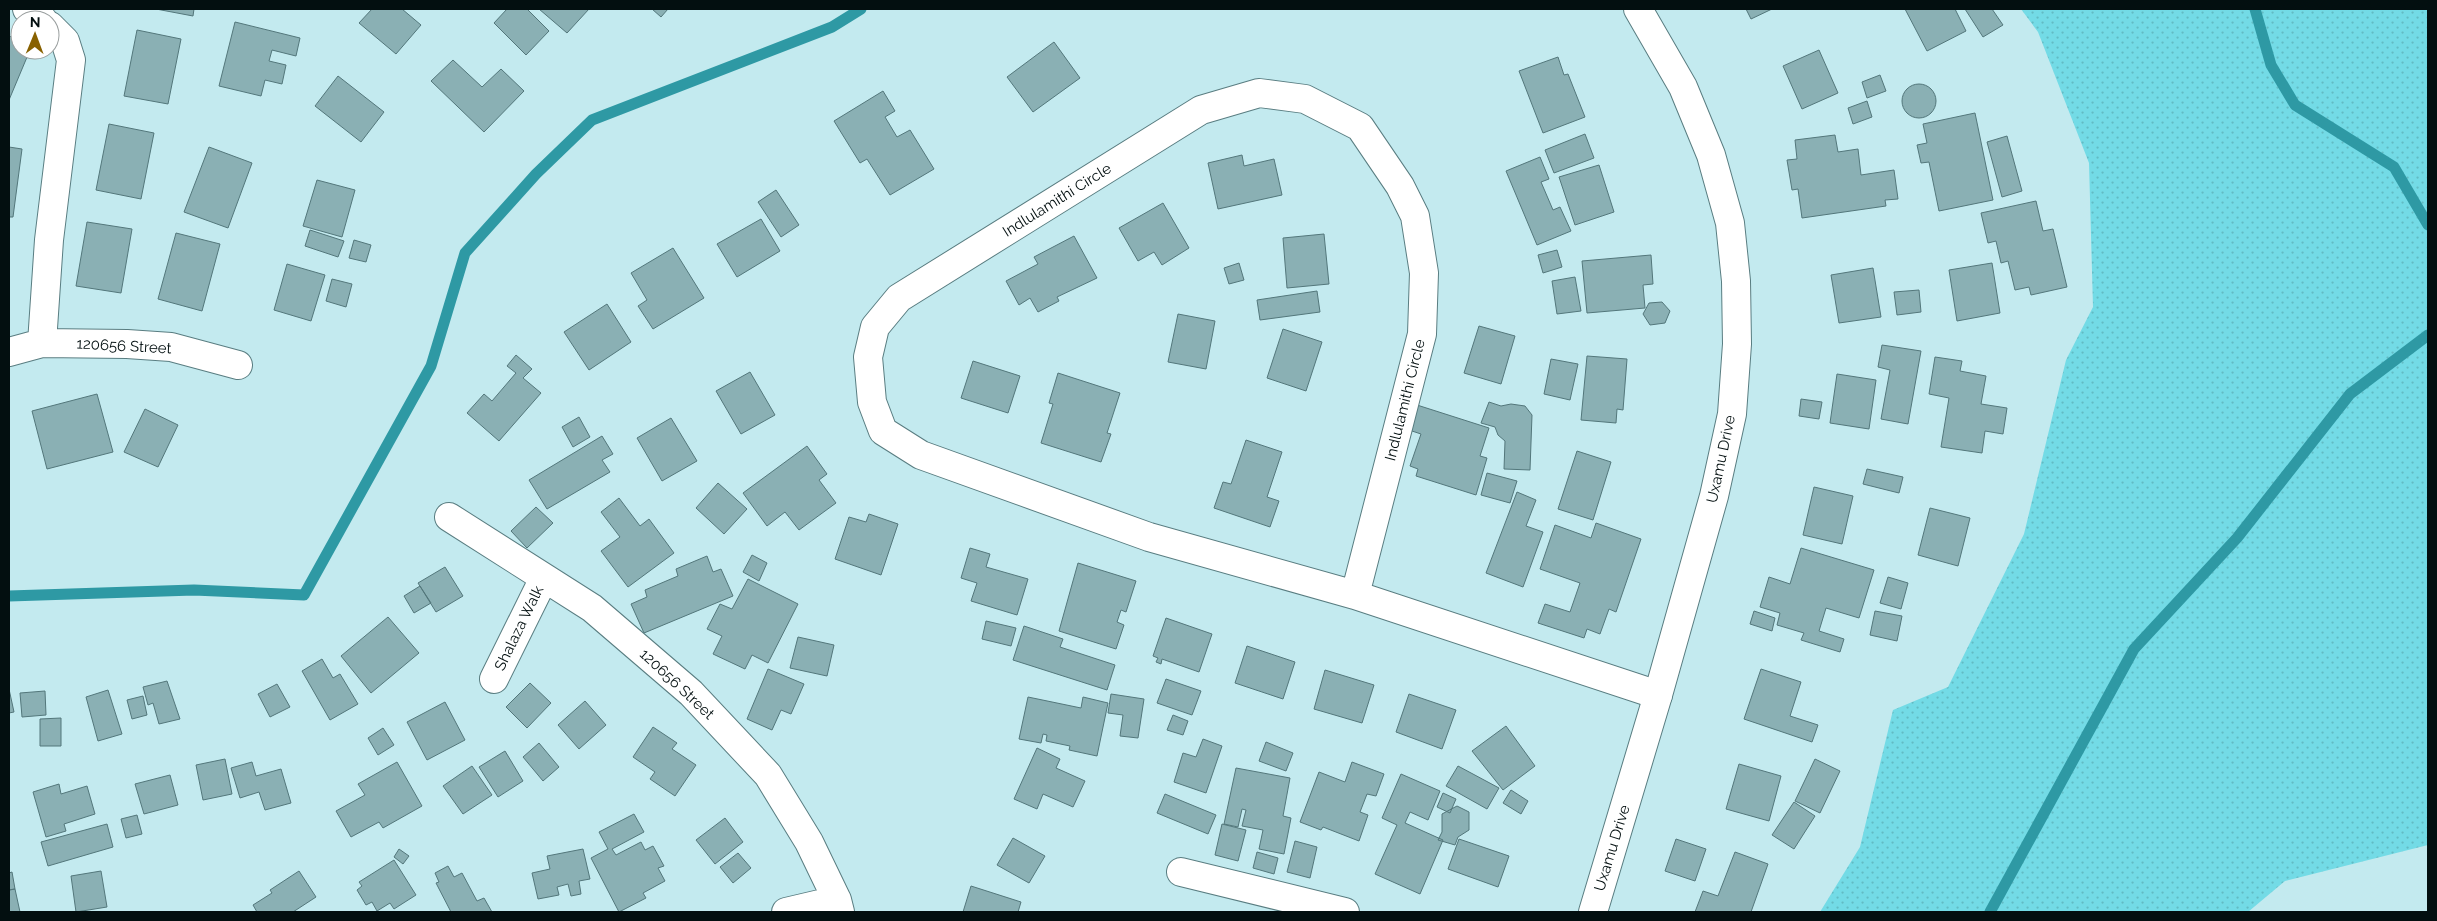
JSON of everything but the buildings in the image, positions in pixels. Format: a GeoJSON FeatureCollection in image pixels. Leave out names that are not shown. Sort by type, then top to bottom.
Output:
{"type":"FeatureCollection","features":[{"type":"Feature","properties":{"kind":"street","name":"Uxamu Drive"},"geometry":{"type":"LineString","coordinates":[[1593,912],[1658,695],[1714,496],[1732,414],[1737,344],[1736,281],[1730,223],[1711,155],[1683,87],[1638,9]]}},
{"type":"Feature","properties":{"kind":"street"},"geometry":{"type":"LineString","coordinates":[[42,343],[49,240],[71,60],[65,41],[60,36]]}},
{"type":"Feature","properties":{"kind":"street","name":"Indlulamithi Circle"},"geometry":{"type":"LineString","coordinates":[[1355,595],[1422,334],[1424,274],[1415,216],[1400,186],[1360,128],[1305,99],[1259,93],[1201,110],[898,298],[875,327],[868,357],[872,402],[883,431],[921,455],[1149,537],[1355,595],[1658,695]]}},
{"type":"Feature","properties":{"kind":"street","name":"120656 Street"},"geometry":{"type":"LineString","coordinates":[[9,352],[42,343],[127,344],[171,347],[238,365]]}},
{"type":"Feature","properties":{"kind":"street","name":"120656 Street"},"geometry":{"type":"LineString","coordinates":[[449,517],[592,608],[691,693],[768,775],[809,842],[838,906]]}},
{"type":"Feature","properties":{"kind":"street","name":"Shalaza Walk"},"geometry":{"type":"LineString","coordinates":[[494,679],[544,578]]}},
{"type":"Feature","properties":{"kind":"street"},"geometry":{"type":"LineString","coordinates":[[1181,872],[1345,912]]}},
{"type":"Feature","properties":{"kind":"street"},"geometry":{"type":"LineString","coordinates":[[786,912],[838,906]]}},
{"type":"Feature","properties":{"kind":"shaded area"},"geometry":{"type":"Polygon","coordinates":[[[2021,9],[2428,9],[2428,845],[2285,881],[2248,912],[1820,912],[1860,847],[1893,710],[1948,687],[2024,534],[2066,360],[2093,307],[2089,163],[2038,32],[2021,9]]]}},
{"type":"Feature","properties":{"kind":"waterway"},"geometry":{"type":"LineString","coordinates":[[9,596],[194,590],[304,595],[431,366],[465,253],[536,174],[592,120],[832,27],[861,9]]}},
{"type":"Feature","properties":{"kind":"waterway"},"geometry":{"type":"LineString","coordinates":[[2255,9],[2271,65],[2295,105],[2394,167],[2428,225]]}},
{"type":"Feature","properties":{"kind":"waterway"},"geometry":{"type":"LineString","coordinates":[[1990,912],[2134,649],[2237,538],[2350,394],[2428,335]]}}]}
